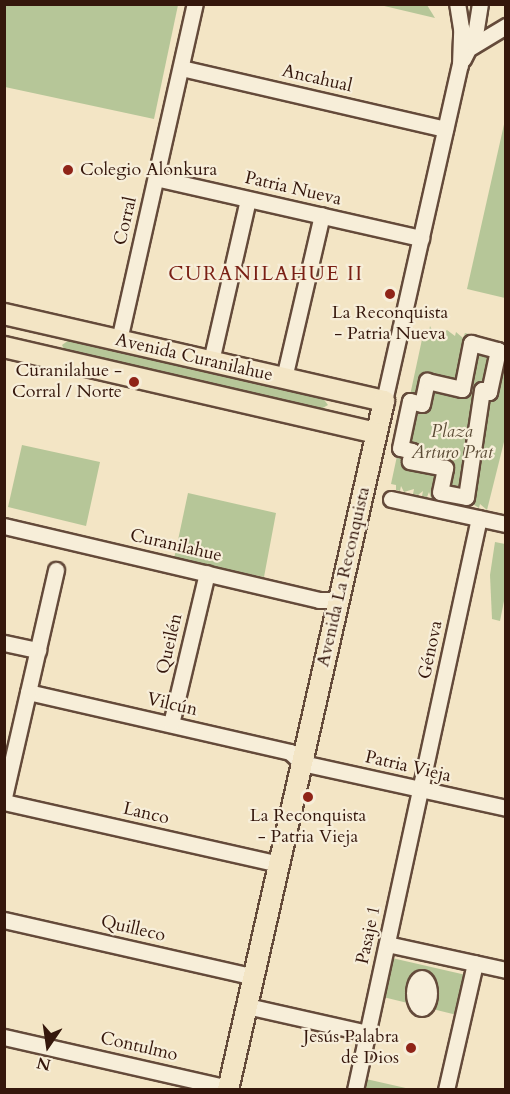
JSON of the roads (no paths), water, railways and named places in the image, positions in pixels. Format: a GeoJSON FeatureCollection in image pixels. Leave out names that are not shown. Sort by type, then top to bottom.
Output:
{"type":"FeatureCollection","features":[{"type":"Feature","properties":{"kind":"main road","name":"Avenida Curanilahue"},"geometry":{"type":"LineString","coordinates":[[4,314],[384,401]]}},
{"type":"Feature","properties":{"kind":"main road"},"geometry":{"type":"LineString","coordinates":[[50,358],[57,326]]}},
{"type":"Feature","properties":{"kind":"main road","name":"Avenida Curanilahue"},"geometry":{"type":"LineString","coordinates":[[4,347],[376,434]]}},
{"type":"Feature","properties":{"kind":"main road","name":"Avenida La Reconquista"},"geometry":{"type":"LineString","coordinates":[[229,1089],[384,401]]}},
{"type":"Feature","properties":{"kind":"street","name":"Corral"},"geometry":{"type":"LineString","coordinates":[[119,340],[195,4]]}},
{"type":"Feature","properties":{"kind":"street","name":"Avenida La Reconquista"},"geometry":{"type":"LineString","coordinates":[[384,401],[460,64],[461,28],[457,4]]}},
{"type":"Feature","properties":{"kind":"street","name":"Avenida La Reconquista"},"geometry":{"type":"LineString","coordinates":[[460,64],[475,35],[480,4]]}},
{"type":"Feature","properties":{"kind":"street"},"geometry":{"type":"LineString","coordinates":[[468,49],[506,26]]}},
{"type":"Feature","properties":{"kind":"street","name":"Ancahual"},"geometry":{"type":"LineString","coordinates":[[181,68],[445,129]]}},
{"type":"Feature","properties":{"kind":"street","name":"Patria Nueva"},"geometry":{"type":"LineString","coordinates":[[156,178],[421,238]]}},
{"type":"Feature","properties":{"kind":"street"},"geometry":{"type":"LineString","coordinates":[[211,361],[248,199]]}},
{"type":"Feature","properties":{"kind":"street"},"geometry":{"type":"LineString","coordinates":[[284,378],[322,215]]}},
{"type":"Feature","properties":{"kind":"street"},"geometry":{"type":"LineString","coordinates":[[471,343],[498,350],[489,392],[482,390],[466,497],[440,492],[445,468],[410,461],[412,451],[400,448],[410,401],[422,404],[427,381],[462,388],[471,343]]}},
{"type":"Feature","properties":{"kind":"street"},"geometry":{"type":"LineString","coordinates":[[391,499],[506,524]]}},
{"type":"Feature","properties":{"kind":"street","name":"Génova"},"geometry":{"type":"LineString","coordinates":[[421,789],[479,518]]}},
{"type":"Feature","properties":{"kind":"street","name":"Curanilahue"},"geometry":{"type":"LineString","coordinates":[[4,526],[319,600],[339,600]]}},
{"type":"Feature","properties":{"kind":"street"},"geometry":{"type":"LineString","coordinates":[[4,797],[8,769],[56,570]]}},
{"type":"Feature","properties":{"kind":"street","name":"Queilén"},"geometry":{"type":"LineString","coordinates":[[171,724],[207,573]]}},
{"type":"Feature","properties":{"kind":"street"},"geometry":{"type":"LineString","coordinates":[[4,643],[38,650]]}},
{"type":"Feature","properties":{"kind":"street","name":"Vilcún"},"geometry":{"type":"LineString","coordinates":[[28,693],[290,752],[302,763]]}},
{"type":"Feature","properties":{"kind":"street","name":"Patria Vieja"},"geometry":{"type":"LineString","coordinates":[[302,763],[506,808]]}},
{"type":"Feature","properties":{"kind":"street","name":"Pasaje 1"},"geometry":{"type":"LineString","coordinates":[[355,1089],[421,789]]}},
{"type":"Feature","properties":{"kind":"street","name":"Lanco"},"geometry":{"type":"LineString","coordinates":[[4,802],[279,864]]}},
{"type":"Feature","properties":{"kind":"street","name":"Quilleco"},"geometry":{"type":"LineString","coordinates":[[4,920],[254,977]]}},
{"type":"Feature","properties":{"kind":"street"},"geometry":{"type":"LineString","coordinates":[[387,944],[506,970]]}},
{"type":"Feature","properties":{"kind":"street"},"geometry":{"type":"LineString","coordinates":[[446,1089],[475,963]]}},
{"type":"Feature","properties":{"kind":"street"},"geometry":{"type":"LineString","coordinates":[[247,1005],[367,1033]]}},
{"type":"Feature","properties":{"kind":"street","name":"Contulmo"},"geometry":{"type":"LineString","coordinates":[[4,1037],[229,1089]]}},
{"type":"Feature","properties":{"kind":"place","name":"Colegio Alonkura"},"geometry":{"type":"Point","coordinates":[68,170]}},
{"type":"Feature","properties":{"kind":"place","name":"La Reconquista - Patria Nueva"},"geometry":{"type":"Point","coordinates":[390,294]}},
{"type":"Feature","properties":{"kind":"place","name":"Curanilahue - Corral / Norte"},"geometry":{"type":"Point","coordinates":[134,382]}},
{"type":"Feature","properties":{"kind":"place","name":"La Reconquista - Patria Vieja"},"geometry":{"type":"Point","coordinates":[308,797]}},
{"type":"Feature","properties":{"kind":"place","name":"Jesús Palabra de Dios"},"geometry":{"type":"Point","coordinates":[411,1048]}},
{"type":"Feature","properties":{"kind":"district","name":"CURANILAHUE II"},"geometry":{"type":"Point","coordinates":[266,273]}},
{"type":"Feature","properties":{"kind":"park label","name":"Plaza Arturo Prat"},"geometry":{"type":"Point","coordinates":[452,443]}}]}
